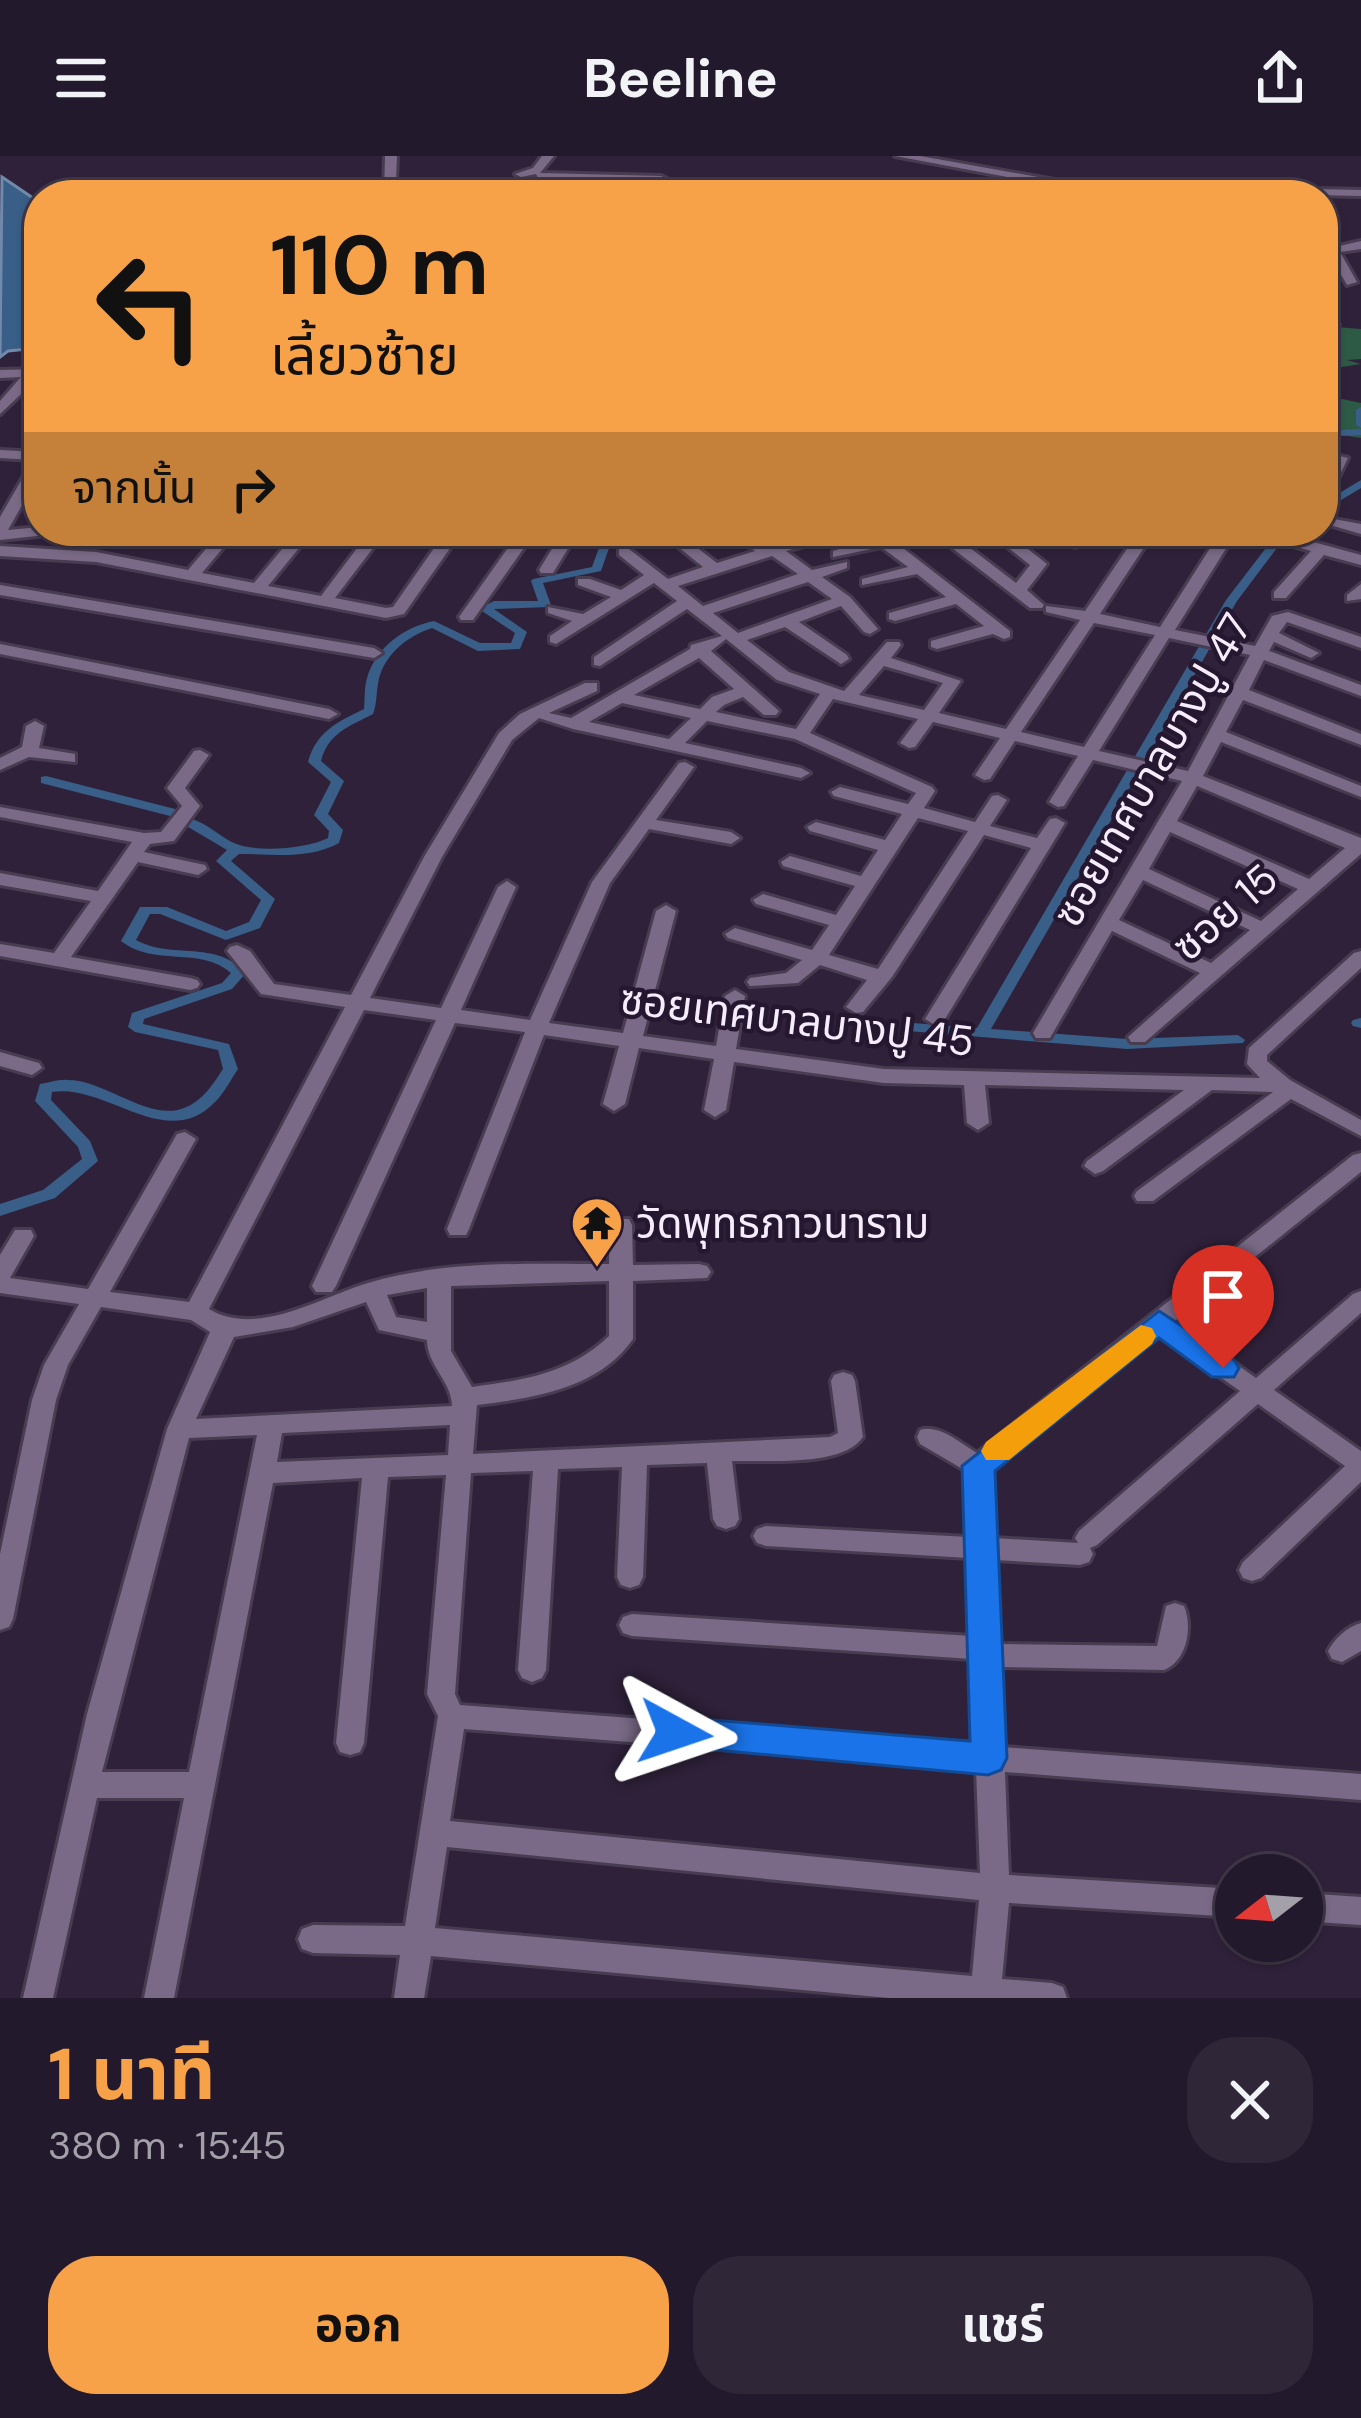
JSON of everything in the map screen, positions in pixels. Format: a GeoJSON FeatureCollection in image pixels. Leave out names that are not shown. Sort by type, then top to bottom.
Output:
{"type":"FeatureCollection","features":[{"type":"Feature","properties":{"kind":"street"},"geometry":{"type":"LineString","coordinates":[[521,174],[537,170],[548,156]]}},
{"type":"Feature","properties":{"kind":"street"},"geometry":{"type":"LineString","coordinates":[[901,156],[1029,180]]}},
{"type":"Feature","properties":{"kind":"street"},"geometry":{"type":"LineString","coordinates":[[543,180],[540,176],[661,178]]}},
{"type":"Feature","properties":{"kind":"street"},"geometry":{"type":"LineString","coordinates":[[0,410],[24,384]]}},
{"type":"Feature","properties":{"kind":"street"},"geometry":{"type":"LineString","coordinates":[[17,390],[24,391]]}},
{"type":"Feature","properties":{"kind":"street"},"geometry":{"type":"LineString","coordinates":[[0,532],[24,487]]}},
{"type":"Feature","properties":{"kind":"street"},"geometry":{"type":"LineString","coordinates":[[191,576],[213,546]]}},
{"type":"Feature","properties":{"kind":"street"},"geometry":{"type":"LineString","coordinates":[[258,588],[292,546]]}},
{"type":"Feature","properties":{"kind":"street"},"geometry":{"type":"LineString","coordinates":[[325,601],[367,546]]}},
{"type":"Feature","properties":{"kind":"street"},"geometry":{"type":"LineString","coordinates":[[0,551],[80,555],[386,613],[398,610],[443,546]]}},
{"type":"Feature","properties":{"kind":"street"},"geometry":{"type":"LineString","coordinates":[[467,617],[517,546]]}},
{"type":"Feature","properties":{"kind":"street"},"geometry":{"type":"LineString","coordinates":[[547,569],[562,546]]}},
{"type":"Feature","properties":{"kind":"street"},"geometry":{"type":"LineString","coordinates":[[686,546],[715,569]]}},
{"type":"Feature","properties":{"kind":"street"},"geometry":{"type":"LineString","coordinates":[[762,546],[844,600],[870,629]]}},
{"type":"Feature","properties":{"kind":"street"},"geometry":{"type":"LineString","coordinates":[[556,639],[622,596],[659,580],[715,569],[788,546]]}},
{"type":"Feature","properties":{"kind":"street"},"geometry":{"type":"LineString","coordinates":[[600,661],[694,607],[810,575],[862,546]]}},
{"type":"Feature","properties":{"kind":"street"},"geometry":{"type":"LineString","coordinates":[[891,546],[1000,631],[938,644]]}},
{"type":"Feature","properties":{"kind":"street"},"geometry":{"type":"LineString","coordinates":[[958,546],[1044,607],[1167,632],[1311,652]]}},
{"type":"Feature","properties":{"kind":"street"},"geometry":{"type":"LineString","coordinates":[[1015,546],[1039,564],[1018,591]]}},
{"type":"Feature","properties":{"kind":"street"},"geometry":{"type":"LineString","coordinates":[[984,775],[1138,546]]}},
{"type":"Feature","properties":{"kind":"street"},"geometry":{"type":"LineString","coordinates":[[934,1019],[1220,546]]}},
{"type":"Feature","properties":{"kind":"street"},"geometry":{"type":"LineString","coordinates":[[1310,546],[1361,560]]}},
{"type":"Feature","properties":{"kind":"street"},"geometry":{"type":"LineString","coordinates":[[1280,595],[1321,549]]}},
{"type":"Feature","properties":{"kind":"street"},"geometry":{"type":"LineString","coordinates":[[624,552],[694,607],[727,640],[783,676],[838,695],[1193,778],[1360,846]]}},
{"type":"Feature","properties":{"kind":"street"},"geometry":{"type":"LineString","coordinates":[[868,582],[920,569]]}},
{"type":"Feature","properties":{"kind":"street"},"geometry":{"type":"LineString","coordinates":[[584,582],[622,596]]}},
{"type":"Feature","properties":{"kind":"street"},"geometry":{"type":"LineString","coordinates":[[0,590],[374,653]]}},
{"type":"Feature","properties":{"kind":"street"},"geometry":{"type":"LineString","coordinates":[[895,616],[957,598]]}},
{"type":"Feature","properties":{"kind":"street"},"geometry":{"type":"LineString","coordinates":[[573,724],[697,648],[844,600]]}},
{"type":"Feature","properties":{"kind":"street"},"geometry":{"type":"LineString","coordinates":[[554,610],[584,620]]}},
{"type":"Feature","properties":{"kind":"street","name":"ซอยเทศบาลบางปู 47"},"geometry":{"type":"LineString","coordinates":[[1043,1033],[1167,824],[1278,619],[1288,617],[1361,643]]}},
{"type":"Feature","properties":{"kind":"street"},"geometry":{"type":"LineString","coordinates":[[787,621],[841,659]]}},
{"type":"Feature","properties":{"kind":"street"},"geometry":{"type":"LineString","coordinates":[[1263,643],[1361,691]]}},
{"type":"Feature","properties":{"kind":"street"},"geometry":{"type":"LineString","coordinates":[[697,648],[770,711]]}},
{"type":"Feature","properties":{"kind":"street"},"geometry":{"type":"LineString","coordinates":[[0,649],[329,714]]}},
{"type":"Feature","properties":{"kind":"street"},"geometry":{"type":"LineString","coordinates":[[800,735],[885,652],[953,681],[909,743]]}},
{"type":"Feature","properties":{"kind":"street"},"geometry":{"type":"LineString","coordinates":[[262,701],[280,684]]}},
{"type":"Feature","properties":{"kind":"street"},"geometry":{"type":"LineString","coordinates":[[196,1312],[433,857],[505,737],[526,718],[591,686]]}},
{"type":"Feature","properties":{"kind":"street"},"geometry":{"type":"LineString","coordinates":[[673,745],[702,715],[746,690]]}},
{"type":"Feature","properties":{"kind":"street"},"geometry":{"type":"LineString","coordinates":[[1237,691],[1361,740]]}},
{"type":"Feature","properties":{"kind":"street"},"geometry":{"type":"LineString","coordinates":[[622,698],[800,735],[926,791]]}},
{"type":"Feature","properties":{"kind":"street"},"geometry":{"type":"LineString","coordinates":[[547,718],[801,772]]}},
{"type":"Feature","properties":{"kind":"street"},"geometry":{"type":"LineString","coordinates":[[28,752],[35,726]]}},
{"type":"Feature","properties":{"kind":"street"},"geometry":{"type":"LineString","coordinates":[[1217,734],[1361,792]]}},
{"type":"Feature","properties":{"kind":"street"},"geometry":{"type":"LineString","coordinates":[[0,765],[28,752],[69,758]]}},
{"type":"Feature","properties":{"kind":"street"},"geometry":{"type":"LineString","coordinates":[[58,960],[138,847],[170,835],[191,806],[176,788],[200,755]]}},
{"type":"Feature","properties":{"kind":"street"},"geometry":{"type":"LineString","coordinates":[[458,1229],[601,882],[685,767]]}},
{"type":"Feature","properties":{"kind":"street"},"geometry":{"type":"LineString","coordinates":[[757,982],[790,979],[817,958],[941,775]]}},
{"type":"Feature","properties":{"kind":"street"},"geometry":{"type":"LineString","coordinates":[[840,792],[1042,845]]}},
{"type":"Feature","properties":{"kind":"street"},"geometry":{"type":"LineString","coordinates":[[856,1006],[998,800]]}},
{"type":"Feature","properties":{"kind":"street"},"geometry":{"type":"LineString","coordinates":[[0,812],[138,847],[198,868]]}},
{"type":"Feature","properties":{"kind":"street"},"geometry":{"type":"LineString","coordinates":[[643,823],[730,838]]}},
{"type":"Feature","properties":{"kind":"street"},"geometry":{"type":"LineString","coordinates":[[1167,824],[1308,886]]}},
{"type":"Feature","properties":{"kind":"street"},"geometry":{"type":"LineString","coordinates":[[816,827],[889,847]]}},
{"type":"Feature","properties":{"kind":"street","name":"ซอย 15"},"geometry":{"type":"LineString","coordinates":[[1138,1036],[1360,846]]}},
{"type":"Feature","properties":{"kind":"street"},"geometry":{"type":"LineString","coordinates":[[790,862],[865,884]]}},
{"type":"Feature","properties":{"kind":"street"},"geometry":{"type":"LineString","coordinates":[[1137,870],[1261,928]]}},
{"type":"Feature","properties":{"kind":"street"},"geometry":{"type":"LineString","coordinates":[[0,878],[101,897]]}},
{"type":"Feature","properties":{"kind":"street"},"geometry":{"type":"LineString","coordinates":[[324,1286],[507,887]]}},
{"type":"Feature","properties":{"kind":"street"},"geometry":{"type":"LineString","coordinates":[[763,900],[840,922]]}},
{"type":"Feature","properties":{"kind":"street"},"geometry":{"type":"LineString","coordinates":[[614,1104],[665,911]]}},
{"type":"Feature","properties":{"kind":"street"},"geometry":{"type":"LineString","coordinates":[[1106,921],[1212,971]]}},
{"type":"Feature","properties":{"kind":"street"},"geometry":{"type":"LineString","coordinates":[[734,934],[881,976]]}},
{"type":"Feature","properties":{"kind":"street"},"geometry":{"type":"LineString","coordinates":[[0,950],[190,984]]}},
{"type":"Feature","properties":{"kind":"street","name":"ซอยเทศบาลบางปู 45"},"geometry":{"type":"LineString","coordinates":[[237,952],[249,960],[260,985],[268,990],[723,1054],[974,1082],[1287,1086]]}},
{"type":"Feature","properties":{"kind":"street"},"geometry":{"type":"LineString","coordinates":[[1361,956],[1256,1053],[1257,1064],[1287,1086],[1361,1129]]}},
{"type":"Feature","properties":{"kind":"street"},"geometry":{"type":"LineString","coordinates":[[715,1110],[735,996]]}},
{"type":"Feature","properties":{"kind":"street"},"geometry":{"type":"LineString","coordinates":[[0,1059],[32,1068]]}},
{"type":"Feature","properties":{"kind":"street"},"geometry":{"type":"LineString","coordinates":[[974,1082],[978,1123]]}},
{"type":"Feature","properties":{"kind":"street"},"geometry":{"type":"LineString","coordinates":[[1095,1166],[1205,1085]]}},
{"type":"Feature","properties":{"kind":"street"},"geometry":{"type":"LineString","coordinates":[[1145,1196],[1287,1086]]}},
{"type":"Feature","properties":{"kind":"street"},"geometry":{"type":"LineString","coordinates":[[0,1619],[6,1549],[56,1365],[185,1139]]}},
{"type":"Feature","properties":{"kind":"street"},"geometry":{"type":"LineString","coordinates":[[978,1466],[1361,1160]]}},
{"type":"Feature","properties":{"kind":"street"},"geometry":{"type":"LineString","coordinates":[[179,1429],[271,1427],[464,1406],[567,1381],[602,1360],[621,1340],[621,1225]]}},
{"type":"Feature","properties":{"kind":"street"},"geometry":{"type":"LineString","coordinates":[[0,1275],[23,1236]]}},
{"type":"Feature","properties":{"kind":"street"},"geometry":{"type":"LineString","coordinates":[[0,1285],[196,1312],[222,1328],[268,1325],[373,1290],[440,1279],[699,1272]]}},
{"type":"Feature","properties":{"kind":"street"},"geometry":{"type":"LineString","coordinates":[[409,1998],[452,1716],[441,1694],[464,1406],[445,1369],[440,1279]]}},
{"type":"Feature","properties":{"kind":"street"},"geometry":{"type":"LineString","coordinates":[[373,1290],[387,1324],[440,1333]]}},
{"type":"Feature","properties":{"kind":"street"},"geometry":{"type":"LineString","coordinates":[[766,1536],[983,1547],[1084,1546],[1361,1300]]}},
{"type":"Feature","properties":{"kind":"street"},"geometry":{"type":"LineString","coordinates":[[1159,1322],[1361,1465],[1252,1570]]}},
{"type":"Feature","properties":{"kind":"street"},"geometry":{"type":"LineString","coordinates":[[38,1998],[86,1785],[179,1429],[219,1347],[222,1328]]}},
{"type":"Feature","properties":{"kind":"street"},"geometry":{"type":"LineString","coordinates":[[264,1473],[842,1446],[851,1437],[852,1425],[843,1381]]}},
{"type":"Feature","properties":{"kind":"street"},"geometry":{"type":"LineString","coordinates":[[159,1998],[271,1427]]}},
{"type":"Feature","properties":{"kind":"street"},"geometry":{"type":"LineString","coordinates":[[928,1437],[978,1466]]}},
{"type":"Feature","properties":{"kind":"street"},"geometry":{"type":"LineString","coordinates":[[719,1453],[726,1519]]}},
{"type":"Feature","properties":{"kind":"street"},"geometry":{"type":"LineString","coordinates":[[630,1576],[635,1457]]}},
{"type":"Feature","properties":{"kind":"street"},"geometry":{"type":"LineString","coordinates":[[532,1670],[546,1462]]}},
{"type":"Feature","properties":{"kind":"street"},"geometry":{"type":"LineString","coordinates":[[978,1466],[995,1888],[985,1995]]}},
{"type":"Feature","properties":{"kind":"street"},"geometry":{"type":"LineString","coordinates":[[350,1743],[376,1467]]}},
{"type":"Feature","properties":{"kind":"street"},"geometry":{"type":"LineString","coordinates":[[632,1625],[987,1652],[1164,1658],[1172,1649],[1175,1614]]}},
{"type":"Feature","properties":{"kind":"street"},"geometry":{"type":"LineString","coordinates":[[452,1716],[1361,1787]]}},
{"type":"Feature","properties":{"kind":"street"},"geometry":{"type":"LineString","coordinates":[[86,1785],[202,1785]]}},
{"type":"Feature","properties":{"kind":"street"},"geometry":{"type":"LineString","coordinates":[[437,1833],[995,1888],[1215,1902]]}},
{"type":"Feature","properties":{"kind":"street"},"geometry":{"type":"LineString","coordinates":[[1323,1908],[1361,1911]]}},
{"type":"Feature","properties":{"kind":"street"},"geometry":{"type":"LineString","coordinates":[[313,1940],[419,1941],[1052,1998]]}},
{"type":"Feature","properties":{"kind":"green space"},"geometry":{"type":"Polygon","coordinates":[[[1338,327],[1361,329],[1361,359],[1347,360],[1361,364],[1338,368],[1338,327]]]}},
{"type":"Feature","properties":{"kind":"green space"},"geometry":{"type":"Polygon","coordinates":[[[1338,398],[1361,403],[1361,438],[1338,434],[1338,398]]]}},
{"type":"Feature","properties":{"kind":"water"},"geometry":{"type":"Polygon","coordinates":[[[2,177],[24,192],[24,349],[0,357],[2,177]]]}},
{"type":"Feature","properties":{"kind":"waterway"},"geometry":{"type":"LineString","coordinates":[[1361,410],[1361,425]]}},
{"type":"Feature","properties":{"kind":"waterway"},"geometry":{"type":"LineString","coordinates":[[1338,433],[1361,432]]}},
{"type":"Feature","properties":{"kind":"waterway"},"geometry":{"type":"LineString","coordinates":[[1338,498],[1361,483]]}},
{"type":"Feature","properties":{"kind":"waterway"},"geometry":{"type":"LineString","coordinates":[[236,850],[299,852],[334,840],[336,830],[321,815],[338,781],[314,762],[317,751],[334,730],[369,711],[375,672],[404,637],[434,624],[478,647],[516,647],[521,632],[486,609],[494,604],[545,605],[537,581],[597,569],[605,546]]}},
{"type":"Feature","properties":{"kind":"waterway"},"geometry":{"type":"LineString","coordinates":[[981,1033],[1232,600],[1273,546]]}},
{"type":"Feature","properties":{"kind":"waterway"},"geometry":{"type":"LineString","coordinates":[[46,780],[174,813]]}},
{"type":"Feature","properties":{"kind":"waterway"},"geometry":{"type":"LineString","coordinates":[[188,821],[236,850]]}},
{"type":"Feature","properties":{"kind":"waterway"},"geometry":{"type":"LineString","coordinates":[[0,1210],[49,1194],[90,1161],[85,1145],[43,1101],[45,1088],[68,1084],[163,1116],[186,1114],[209,1100],[231,1069],[224,1047],[135,1027],[137,1016],[227,986],[239,973],[216,958],[155,952],[128,941],[145,910],[162,910],[226,936],[255,925],[268,899],[223,861],[236,850]]}},
{"type":"Feature","properties":{"kind":"waterway"},"geometry":{"type":"LineString","coordinates":[[913,1028],[1127,1044],[1238,1040]]}},
{"type":"Feature","properties":{"kind":"slow traffic"},"geometry":{"type":"LineString","coordinates":[[997,1451],[1141,1336]]}},
{"type":"Feature","properties":{"kind":"place","name":"วัดพุทธภาวนาราม"},"geometry":{"type":"Point","coordinates":[597,1269]}},
{"type":"Feature","properties":{"kind":"route"},"geometry":{"type":"LineString","coordinates":[[675,1733],[988,1758],[983,1547],[975,1489],[978,1466],[1159,1322],[1223,1368]]}}]}
